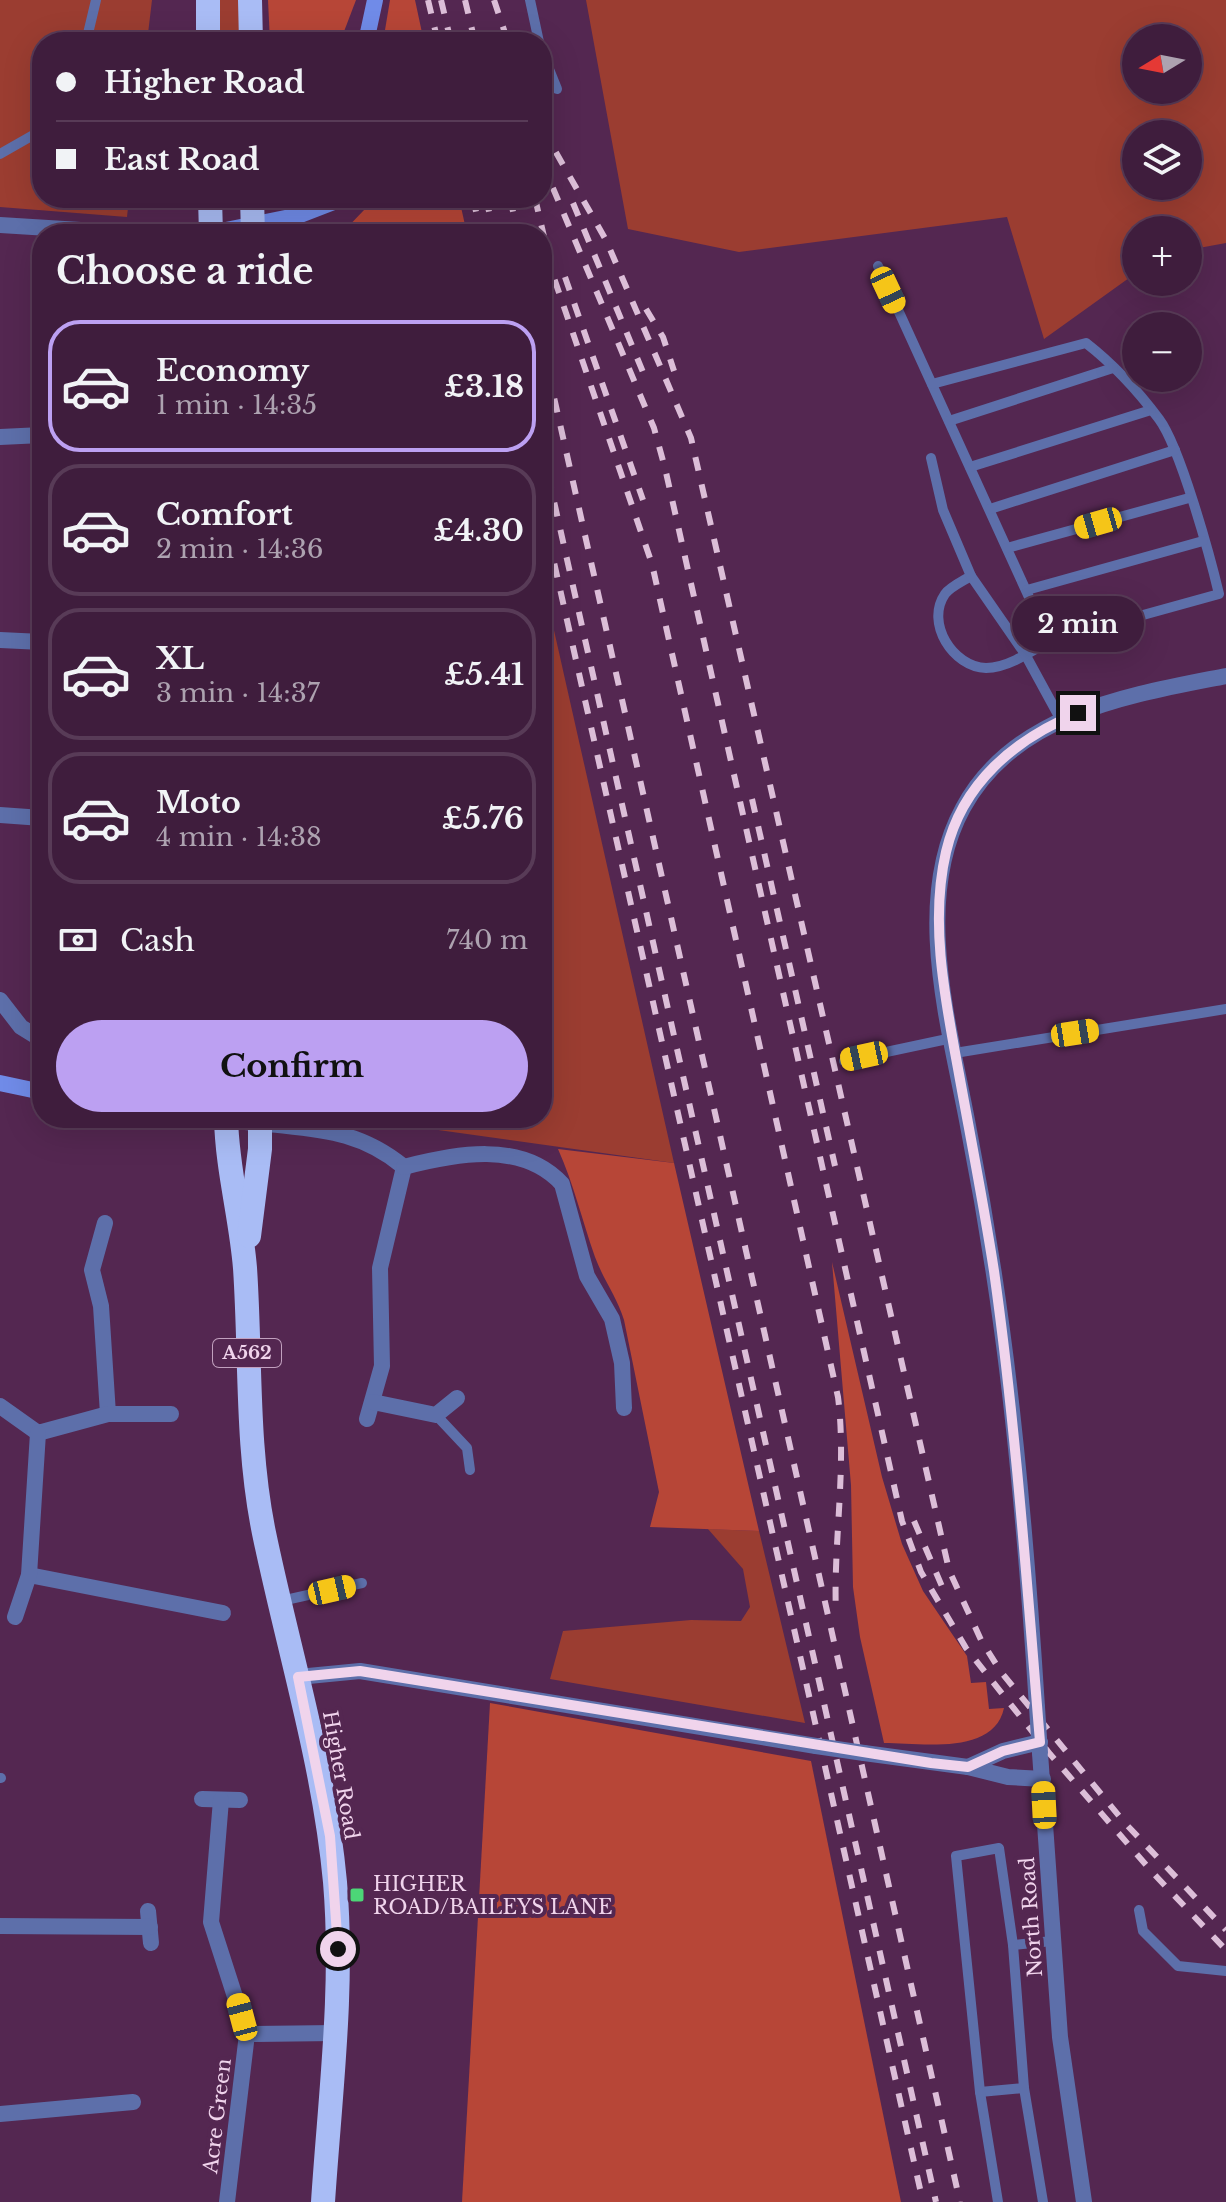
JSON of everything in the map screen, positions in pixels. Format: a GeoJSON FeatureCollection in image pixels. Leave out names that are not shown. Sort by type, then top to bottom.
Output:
{"type":"FeatureCollection","features":[{"type":"Feature","properties":{"kind":"highway"},"geometry":{"type":"LineString","coordinates":[[208,0],[208,32]]}},
{"type":"Feature","properties":{"kind":"highway"},"geometry":{"type":"LineString","coordinates":[[250,0],[251,32]]}},
{"type":"Feature","properties":{"kind":"highway","name":"Higher Road"},"geometry":{"type":"LineString","coordinates":[[226,1128],[245,1266],[248,1388],[255,1483],[330,1836],[335,1882],[338,1931],[335,2033],[323,2202]]}},
{"type":"Feature","properties":{"kind":"highway","name":"Higher Road"},"geometry":{"type":"LineString","coordinates":[[245,1266],[259,1128]]}},
{"type":"Feature","properties":{"kind":"street"},"geometry":{"type":"LineString","coordinates":[[368,32],[375,0]]}},
{"type":"Feature","properties":{"kind":"street"},"geometry":{"type":"LineString","coordinates":[[272,224],[318,208]]}},
{"type":"Feature","properties":{"kind":"street"},"geometry":{"type":"LineString","coordinates":[[0,225],[32,227]]}},
{"type":"Feature","properties":{"kind":"street"},"geometry":{"type":"LineString","coordinates":[[0,437],[32,435]]}},
{"type":"Feature","properties":{"kind":"street"},"geometry":{"type":"LineString","coordinates":[[0,640],[32,642]]}},
{"type":"Feature","properties":{"kind":"street","name":"North Road"},"geometry":{"type":"LineString","coordinates":[[1084,2202],[1060,2037],[1043,1779],[1003,1333],[954,1045],[939,932],[943,868],[954,827],[982,779],[1004,756],[1061,720],[1125,697],[1226,676]]}},
{"type":"Feature","properties":{"kind":"street"},"geometry":{"type":"LineString","coordinates":[[0,815],[32,817]]}},
{"type":"Feature","properties":{"kind":"street"},"geometry":{"type":"LineString","coordinates":[[0,1000],[21,1027],[32,1034]]}},
{"type":"Feature","properties":{"kind":"street"},"geometry":{"type":"LineString","coordinates":[[0,1083],[32,1090]]}},
{"type":"Feature","properties":{"kind":"street"},"geometry":{"type":"LineString","coordinates":[[303,1128],[368,1141],[404,1167],[469,1152],[529,1162],[554,1176],[562,1184],[587,1276],[612,1319],[622,1363],[624,1408]]}},
{"type":"Feature","properties":{"kind":"street"},"geometry":{"type":"LineString","coordinates":[[367,1419],[382,1366],[380,1268],[404,1167]]}},
{"type":"Feature","properties":{"kind":"street"},"geometry":{"type":"LineString","coordinates":[[105,1223],[92,1270],[101,1306],[108,1414]]}},
{"type":"Feature","properties":{"kind":"street"},"geometry":{"type":"LineString","coordinates":[[373,1402],[436,1415],[457,1398]]}},
{"type":"Feature","properties":{"kind":"street"},"geometry":{"type":"LineString","coordinates":[[0,1406],[38,1433]]}},
{"type":"Feature","properties":{"kind":"street"},"geometry":{"type":"LineString","coordinates":[[38,1433],[108,1414],[171,1414]]}},
{"type":"Feature","properties":{"kind":"street"},"geometry":{"type":"LineString","coordinates":[[15,1617],[29,1575],[38,1433]]}},
{"type":"Feature","properties":{"kind":"street"},"geometry":{"type":"LineString","coordinates":[[29,1575],[223,1613]]}},
{"type":"Feature","properties":{"kind":"street"},"geometry":{"type":"LineString","coordinates":[[298,1677],[360,1671],[816,1746],[968,1767],[1008,1777],[1043,1779]]}},
{"type":"Feature","properties":{"kind":"street"},"geometry":{"type":"LineString","coordinates":[[968,1767],[1038,1746]]}},
{"type":"Feature","properties":{"kind":"street"},"geometry":{"type":"LineString","coordinates":[[202,1799],[240,1800]]}},
{"type":"Feature","properties":{"kind":"street","name":"Acre Green"},"geometry":{"type":"LineString","coordinates":[[221,1800],[211,1922],[247,2034],[227,2202]]}},
{"type":"Feature","properties":{"kind":"street"},"geometry":{"type":"LineString","coordinates":[[0,1926],[150,1927]]}},
{"type":"Feature","properties":{"kind":"street","name":"Acre Green"},"geometry":{"type":"LineString","coordinates":[[247,2034],[335,2033]]}},
{"type":"Feature","properties":{"kind":"street"},"geometry":{"type":"LineString","coordinates":[[0,2114],[133,2102]]}},
{"type":"Feature","properties":{"kind":"lane"},"geometry":{"type":"LineString","coordinates":[[88,32],[96,0]]}},
{"type":"Feature","properties":{"kind":"lane"},"geometry":{"type":"LineString","coordinates":[[530,0],[537,32]]}},
{"type":"Feature","properties":{"kind":"lane"},"geometry":{"type":"LineString","coordinates":[[552,77],[557,89]]}},
{"type":"Feature","properties":{"kind":"lane"},"geometry":{"type":"LineString","coordinates":[[0,154],[32,136]]}},
{"type":"Feature","properties":{"kind":"lane"},"geometry":{"type":"LineString","coordinates":[[878,266],[1049,641]]}},
{"type":"Feature","properties":{"kind":"lane"},"geometry":{"type":"LineString","coordinates":[[932,384],[1082,343],[1113,368],[1151,410],[1175,450],[1218,595],[1049,641],[997,667],[982,668],[968,664],[944,643],[939,612],[946,593],[971,576]]}},
{"type":"Feature","properties":{"kind":"lane"},"geometry":{"type":"LineString","coordinates":[[949,421],[1113,368]]}},
{"type":"Feature","properties":{"kind":"lane"},"geometry":{"type":"LineString","coordinates":[[970,467],[1151,410]]}},
{"type":"Feature","properties":{"kind":"lane"},"geometry":{"type":"LineString","coordinates":[[990,509],[1175,450]]}},
{"type":"Feature","properties":{"kind":"lane"},"geometry":{"type":"LineString","coordinates":[[931,458],[943,510],[971,576],[1025,654],[1061,720]]}},
{"type":"Feature","properties":{"kind":"lane"},"geometry":{"type":"LineString","coordinates":[[1007,548],[1189,498]]}},
{"type":"Feature","properties":{"kind":"lane"},"geometry":{"type":"LineString","coordinates":[[1027,590],[1203,541]]}},
{"type":"Feature","properties":{"kind":"lane"},"geometry":{"type":"LineString","coordinates":[[844,1061],[1226,1009]]}},
{"type":"Feature","properties":{"kind":"lane"},"geometry":{"type":"LineString","coordinates":[[436,1415],[467,1448],[470,1470]]}},
{"type":"Feature","properties":{"kind":"lane"},"geometry":{"type":"LineString","coordinates":[[281,1601],[362,1583]]}},
{"type":"Feature","properties":{"kind":"lane"},"geometry":{"type":"LineString","coordinates":[[998,2202],[980,2092],[956,1856],[999,1848],[1013,1945],[1024,2088],[1043,2202]]}},
{"type":"Feature","properties":{"kind":"lane"},"geometry":{"type":"LineString","coordinates":[[1139,1910],[1143,1931],[1178,1966],[1226,1971]]}},
{"type":"Feature","properties":{"kind":"lane"},"geometry":{"type":"LineString","coordinates":[[1013,1945],[1052,1941]]}},
{"type":"Feature","properties":{"kind":"lane"},"geometry":{"type":"LineString","coordinates":[[980,2092],[1024,2088]]}},
{"type":"Feature","properties":{"kind":"shaded area"},"geometry":{"type":"Polygon","coordinates":[[[0,0],[152,0],[148,32],[32,32],[32,208],[128,208],[127,217],[0,207],[0,0]]]}},
{"type":"Feature","properties":{"kind":"shaded area"},"geometry":{"type":"Polygon","coordinates":[[[220,0],[240,0],[240,32],[219,32],[220,0]]]}},
{"type":"Feature","properties":{"kind":"shaded area"},"geometry":{"type":"Polygon","coordinates":[[[268,0],[356,0],[344,32],[270,32],[268,0]]]}},
{"type":"Feature","properties":{"kind":"shaded area"},"geometry":{"type":"Polygon","coordinates":[[[390,0],[415,0],[422,32],[385,32],[390,0]]]}},
{"type":"Feature","properties":{"kind":"shaded area"},"geometry":{"type":"Polygon","coordinates":[[[586,0],[1226,0],[1226,243],[1202,247],[1202,216],[1122,216],[1122,283],[1044,339],[1007,217],[739,252],[628,229],[586,0]]]}},
{"type":"Feature","properties":{"kind":"shaded area"},"geometry":{"type":"Polygon","coordinates":[[[461,208],[465,224],[351,224],[365,209],[461,208]]]}},
{"type":"Feature","properties":{"kind":"shaded area"},"geometry":{"type":"Polygon","coordinates":[[[552,621],[674,1163],[424,1128],[552,1128],[552,621]]]}},
{"type":"Feature","properties":{"kind":"shaded area"},"geometry":{"type":"Polygon","coordinates":[[[558,1149],[674,1163],[759,1531],[650,1527],[659,1492],[624,1320],[595,1257],[558,1149]]]}},
{"type":"Feature","properties":{"kind":"shaded area"},"geometry":{"type":"Polygon","coordinates":[[[832,1262],[882,1477],[902,1544],[923,1591],[967,1656],[971,1683],[986,1682],[989,1709],[1004,1708],[997,1723],[986,1734],[971,1740],[935,1745],[884,1743],[860,1637],[853,1587],[851,1485],[832,1262]]]}},
{"type":"Feature","properties":{"kind":"shaded area"},"geometry":{"type":"Polygon","coordinates":[[[708,1529],[759,1531],[805,1723],[550,1679],[563,1631],[691,1620],[741,1621],[750,1607],[743,1569],[708,1529]]]}},
{"type":"Feature","properties":{"kind":"shaded area"},"geometry":{"type":"Polygon","coordinates":[[[490,1703],[811,1761],[901,2202],[462,2202],[490,1703]]]}},
{"type":"Feature","properties":{"kind":"railway"},"geometry":{"type":"LineString","coordinates":[[428,0],[436,32]]}},
{"type":"Feature","properties":{"kind":"railway"},"geometry":{"type":"LineString","coordinates":[[441,0],[449,32]]}},
{"type":"Feature","properties":{"kind":"railway"},"geometry":{"type":"LineString","coordinates":[[465,0],[473,32]]}},
{"type":"Feature","properties":{"kind":"railway"},"geometry":{"type":"LineString","coordinates":[[494,0],[505,32]]}},
{"type":"Feature","properties":{"kind":"railway"},"geometry":{"type":"LineString","coordinates":[[552,146],[606,240],[691,438],[949,1570],[981,1640],[1001,1672],[1124,1822],[1226,1930]]}},
{"type":"Feature","properties":{"kind":"railway"},"geometry":{"type":"LineString","coordinates":[[552,186],[654,428],[665,468],[902,1521],[921,1572],[966,1648],[1050,1754],[1153,1873],[1226,1950]]}},
{"type":"Feature","properties":{"kind":"railway"},"geometry":{"type":"LineString","coordinates":[[573,203],[645,377]]}},
{"type":"Feature","properties":{"kind":"railway"},"geometry":{"type":"LineString","coordinates":[[475,208],[479,224]]}},
{"type":"Feature","properties":{"kind":"railway"},"geometry":{"type":"LineString","coordinates":[[488,208],[492,224]]}},
{"type":"Feature","properties":{"kind":"railway"},"geometry":{"type":"LineString","coordinates":[[512,208],[516,224]]}},
{"type":"Feature","properties":{"kind":"railway"},"geometry":{"type":"LineString","coordinates":[[537,208],[541,224]]}},
{"type":"Feature","properties":{"kind":"railway"},"geometry":{"type":"LineString","coordinates":[[552,271],[652,564],[838,1397],[841,1478],[836,1614]]}},
{"type":"Feature","properties":{"kind":"railway"},"geometry":{"type":"LineString","coordinates":[[565,277],[643,500]]}},
{"type":"Feature","properties":{"kind":"railway"},"geometry":{"type":"LineString","coordinates":[[646,309],[663,337],[674,371]]}},
{"type":"Feature","properties":{"kind":"railway"},"geometry":{"type":"LineString","coordinates":[[552,388],[960,2202]]}},
{"type":"Feature","properties":{"kind":"railway"},"geometry":{"type":"LineString","coordinates":[[552,493],[936,2202]]}},
{"type":"Feature","properties":{"kind":"railway"},"geometry":{"type":"LineString","coordinates":[[552,553],[923,2202]]}},
{"type":"Feature","properties":{"kind":"railway"},"geometry":{"type":"LineString","coordinates":[[752,799],[835,1166]]}},
{"type":"Feature","properties":{"kind":"railway"},"geometry":{"type":"LineString","coordinates":[[914,1521],[947,1598]]}},
{"type":"Feature","properties":{"kind":"place","name":"HIGHER ROAD/BAILEYS LANE"},"geometry":{"type":"Point","coordinates":[357,1895]}},
{"type":"Feature","properties":{"kind":"route"},"geometry":{"type":"LineString","coordinates":[[338,1949],[330,1836],[298,1677],[360,1671],[968,1767],[1003,1751],[1040,1742],[1003,1333],[944,987],[940,890],[954,827],[982,779],[1004,756],[1031,736],[1078,713]]}}]}
